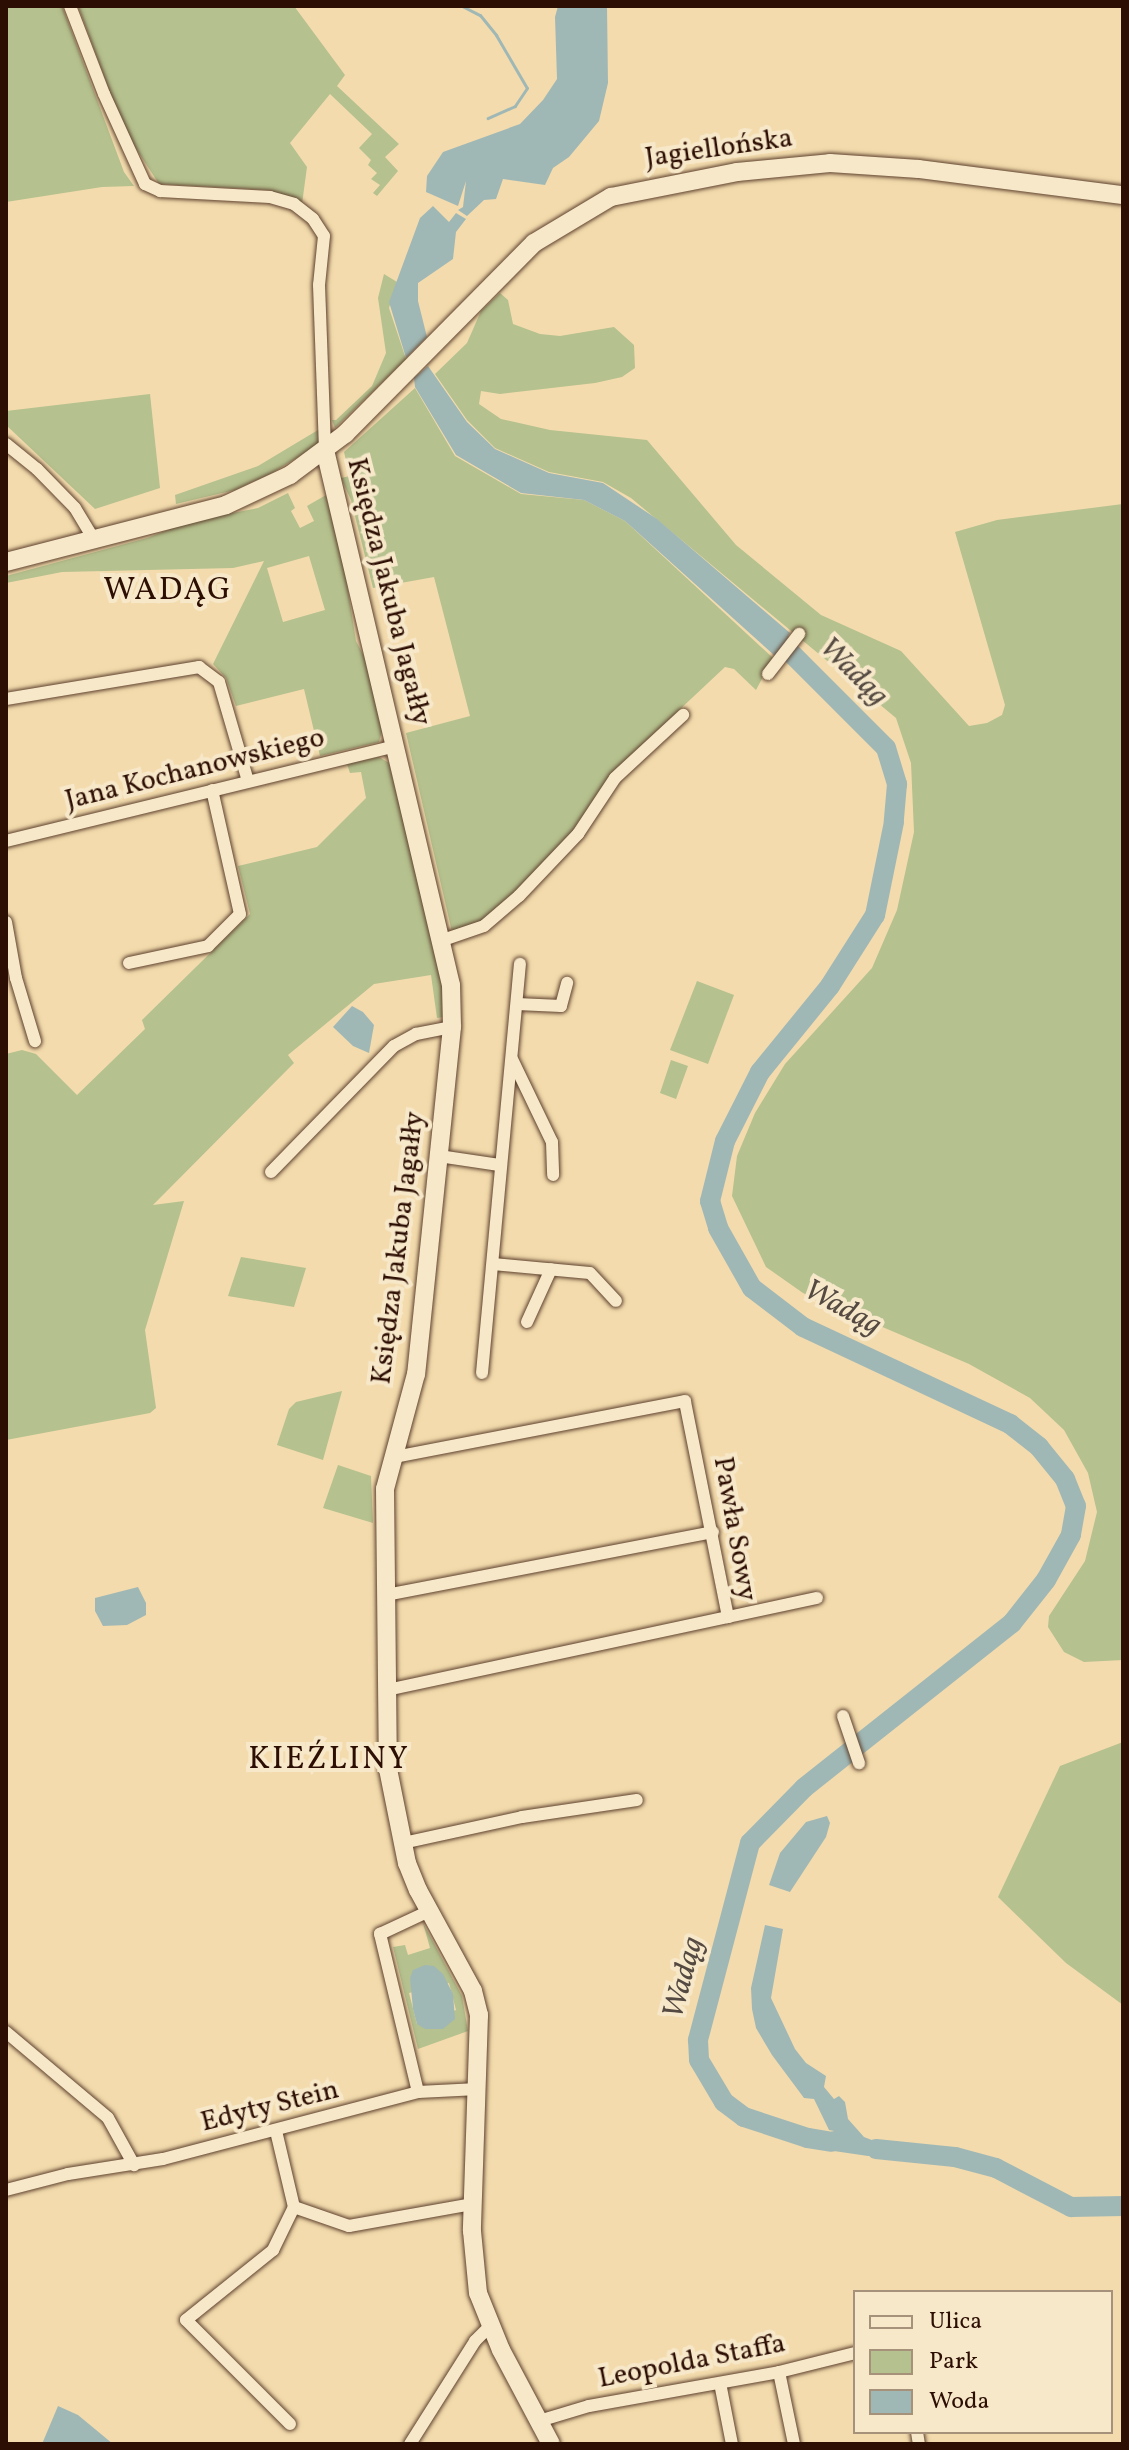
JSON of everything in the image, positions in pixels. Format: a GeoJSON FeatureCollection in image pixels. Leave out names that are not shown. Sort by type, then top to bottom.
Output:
{"type":"FeatureCollection","features":[{"type":"Feature","properties":{"kind":"street"},"geometry":{"type":"LineString","coordinates":[[6,562],[226,505],[290,475],[325,450],[319,285],[324,236],[313,219],[294,204],[270,197],[160,191],[145,184],[104,94],[70,6]]}},
{"type":"Feature","properties":{"kind":"street","name":"Jagiellońska"},"geometry":{"type":"LineString","coordinates":[[394,385],[534,243],[594,205],[647,187],[762,168],[830,163],[919,169],[1123,195]]}},
{"type":"Feature","properties":{"kind":"street","name":"Księdza Jakuba Jagałły"},"geometry":{"type":"LineString","coordinates":[[394,385],[325,450],[443,940],[451,985],[452,1027],[416,1374],[385,1489],[382,1522],[388,1769],[407,1863],[429,1911],[473,1991],[479,2015],[473,2204],[475,2276],[490,2326],[551,2444]]}},
{"type":"Feature","properties":{"kind":"street"},"geometry":{"type":"LineString","coordinates":[[6,444],[37,469],[75,508],[94,540]]}},
{"type":"Feature","properties":{"kind":"street"},"geometry":{"type":"LineString","coordinates":[[768,674],[799,634]]}},
{"type":"Feature","properties":{"kind":"street"},"geometry":{"type":"LineString","coordinates":[[6,699],[190,666],[199,667],[219,682],[248,781]]}},
{"type":"Feature","properties":{"kind":"street"},"geometry":{"type":"LineString","coordinates":[[443,940],[484,926],[519,896],[578,834],[615,778],[683,715]]}},
{"type":"Feature","properties":{"kind":"street","name":"Jana Kochanowskiego"},"geometry":{"type":"LineString","coordinates":[[6,841],[396,746]]}},
{"type":"Feature","properties":{"kind":"street"},"geometry":{"type":"LineString","coordinates":[[129,963],[208,946],[240,914],[212,790]]}},
{"type":"Feature","properties":{"kind":"street"},"geometry":{"type":"LineString","coordinates":[[6,922],[16,978],[35,1041]]}},
{"type":"Feature","properties":{"kind":"street"},"geometry":{"type":"LineString","coordinates":[[482,1373],[520,964]]}},
{"type":"Feature","properties":{"kind":"street"},"geometry":{"type":"LineString","coordinates":[[517,1004],[561,1006],[567,983]]}},
{"type":"Feature","properties":{"kind":"street"},"geometry":{"type":"LineString","coordinates":[[271,1172],[394,1046],[416,1034],[452,1027]]}},
{"type":"Feature","properties":{"kind":"street"},"geometry":{"type":"LineString","coordinates":[[512,1059],[552,1142],[553,1175]]}},
{"type":"Feature","properties":{"kind":"street"},"geometry":{"type":"LineString","coordinates":[[508,1105],[533,1101]]}},
{"type":"Feature","properties":{"kind":"street"},"geometry":{"type":"LineString","coordinates":[[439,1156],[499,1165]]}},
{"type":"Feature","properties":{"kind":"street"},"geometry":{"type":"LineString","coordinates":[[493,1264],[590,1273],[616,1301]]}},
{"type":"Feature","properties":{"kind":"street"},"geometry":{"type":"LineString","coordinates":[[527,1322],[551,1269]]}},
{"type":"Feature","properties":{"kind":"street","name":"Pawła Sowy"},"geometry":{"type":"LineString","coordinates":[[387,1690],[728,1617],[685,1401],[393,1457]]}},
{"type":"Feature","properties":{"kind":"street"},"geometry":{"type":"LineString","coordinates":[[386,1595],[713,1532]]}},
{"type":"Feature","properties":{"kind":"street"},"geometry":{"type":"LineString","coordinates":[[728,1617],[817,1598]]}},
{"type":"Feature","properties":{"kind":"street"},"geometry":{"type":"LineString","coordinates":[[843,1716],[859,1763]]}},
{"type":"Feature","properties":{"kind":"street"},"geometry":{"type":"LineString","coordinates":[[403,1843],[522,1817],[637,1800]]}},
{"type":"Feature","properties":{"kind":"street"},"geometry":{"type":"LineString","coordinates":[[418,2092],[380,1934],[429,1911]]}},
{"type":"Feature","properties":{"kind":"street"},"geometry":{"type":"LineString","coordinates":[[6,2032],[108,2118],[134,2165]]}},
{"type":"Feature","properties":{"kind":"street","name":"Edyty Stein"},"geometry":{"type":"LineString","coordinates":[[6,2190],[68,2174],[134,2165],[276,2131],[418,2092],[478,2089]]}},
{"type":"Feature","properties":{"kind":"street"},"geometry":{"type":"LineString","coordinates":[[276,2131],[294,2207],[273,2250],[186,2320],[290,2424]]}},
{"type":"Feature","properties":{"kind":"street"},"geometry":{"type":"LineString","coordinates":[[294,2207],[349,2226],[473,2204]]}},
{"type":"Feature","properties":{"kind":"street"},"geometry":{"type":"LineString","coordinates":[[410,2444],[475,2341],[490,2326]]}},
{"type":"Feature","properties":{"kind":"street","name":"Leopolda Staffa"},"geometry":{"type":"LineString","coordinates":[[539,2421],[589,2406],[779,2372],[853,2354]]}},
{"type":"Feature","properties":{"kind":"street"},"geometry":{"type":"LineString","coordinates":[[779,2372],[794,2444]]}},
{"type":"Feature","properties":{"kind":"street"},"geometry":{"type":"LineString","coordinates":[[720,2383],[732,2444]]}},
{"type":"Feature","properties":{"kind":"green space"},"geometry":{"type":"Polygon","coordinates":[[[6,6],[62,6],[124,172],[134,186],[102,187],[6,202],[6,6]]]}},
{"type":"Feature","properties":{"kind":"green space"},"geometry":{"type":"Polygon","coordinates":[[[78,6],[294,6],[345,75],[337,86],[399,144],[385,157],[398,171],[377,196],[373,193],[380,185],[371,179],[377,173],[368,165],[371,160],[359,148],[372,134],[330,94],[290,143],[307,167],[302,204],[269,190],[159,184],[124,130],[78,6]]]}},
{"type":"Feature","properties":{"kind":"green space"},"geometry":{"type":"Polygon","coordinates":[[[384,274],[397,282],[389,308],[406,359],[335,428],[332,420],[336,420],[372,386],[386,353],[378,298],[384,274]]]}},
{"type":"Feature","properties":{"kind":"green space"},"geometry":{"type":"Polygon","coordinates":[[[500,293],[508,300],[513,324],[540,334],[560,336],[614,327],[634,345],[635,368],[622,377],[595,383],[500,394],[481,391],[479,404],[501,419],[550,430],[647,440],[736,545],[821,615],[901,651],[969,726],[987,723],[1002,715],[1005,705],[955,532],[997,520],[1123,504],[1123,1660],[1084,1662],[1064,1652],[1048,1627],[1049,1616],[1085,1561],[1097,1512],[1088,1473],[1064,1430],[1030,1398],[969,1364],[803,1293],[766,1267],[732,1196],[737,1156],[755,1113],[785,1064],[872,968],[897,910],[914,832],[911,763],[896,718],[631,498],[603,482],[549,472],[495,448],[467,420],[435,374],[467,343],[481,311],[500,293]]]}},
{"type":"Feature","properties":{"kind":"green space"},"geometry":{"type":"Polygon","coordinates":[[[415,388],[455,456],[521,494],[584,500],[625,521],[773,658],[756,690],[734,669],[725,667],[611,774],[574,831],[508,899],[481,922],[452,932],[406,733],[470,716],[434,577],[373,588],[351,500],[341,478],[350,476],[344,452],[415,388]]]}},
{"type":"Feature","properties":{"kind":"green space"},"geometry":{"type":"Polygon","coordinates":[[[150,394],[160,488],[95,509],[6,425],[6,411],[150,394]]]}},
{"type":"Feature","properties":{"kind":"green space"},"geometry":{"type":"Polygon","coordinates":[[[318,430],[319,444],[272,473],[235,490],[176,504],[175,495],[258,466],[318,430]]]}},
{"type":"Feature","properties":{"kind":"green space"},"geometry":{"type":"Polygon","coordinates":[[[288,493],[295,508],[291,511],[300,528],[314,521],[307,506],[326,495],[345,572],[356,641],[366,660],[383,728],[379,742],[320,756],[304,689],[236,706],[226,678],[213,664],[264,561],[233,568],[62,572],[6,583],[6,576],[147,538],[191,521],[258,508],[288,493]],[[309,556],[267,568],[283,622],[325,610],[309,556]]]}},
{"type":"Feature","properties":{"kind":"green space"},"geometry":{"type":"Polygon","coordinates":[[[379,757],[389,763],[441,973],[444,1017],[437,1018],[431,975],[374,984],[288,1055],[294,1063],[153,1205],[184,1201],[145,1330],[156,1408],[150,1413],[6,1440],[6,1054],[22,1050],[36,1054],[77,1095],[145,1029],[142,1020],[250,914],[238,866],[317,847],[366,798],[361,772],[350,773],[347,764],[379,757]]]}},
{"type":"Feature","properties":{"kind":"green space"},"geometry":{"type":"Polygon","coordinates":[[[697,981],[734,995],[708,1064],[670,1050],[697,981]]]}},
{"type":"Feature","properties":{"kind":"green space"},"geometry":{"type":"Polygon","coordinates":[[[671,1060],[688,1066],[676,1099],[660,1093],[671,1060]]]}},
{"type":"Feature","properties":{"kind":"green space"},"geometry":{"type":"Polygon","coordinates":[[[241,1257],[306,1268],[294,1307],[228,1296],[241,1257]]]}},
{"type":"Feature","properties":{"kind":"green space"},"geometry":{"type":"Polygon","coordinates":[[[342,1391],[323,1460],[277,1445],[289,1409],[296,1402],[342,1391]]]}},
{"type":"Feature","properties":{"kind":"green space"},"geometry":{"type":"Polygon","coordinates":[[[338,1465],[371,1476],[373,1523],[323,1508],[338,1465]]]}},
{"type":"Feature","properties":{"kind":"green space"},"geometry":{"type":"Polygon","coordinates":[[[1123,1742],[1123,2005],[1066,1963],[998,1897],[1060,1766],[1123,1742]]]}},
{"type":"Feature","properties":{"kind":"green space"},"geometry":{"type":"Polygon","coordinates":[[[423,1923],[462,1996],[468,2031],[418,2049],[393,1947],[405,1945],[408,1955],[430,1948],[423,1923]],[[449,1983],[409,1993],[417,2024],[456,2010],[449,1983]]]}},
{"type":"Feature","properties":{"kind":"water"},"geometry":{"type":"Polygon","coordinates":[[[558,6],[607,6],[608,83],[599,121],[569,157],[553,168],[545,185],[503,179],[496,199],[484,200],[467,216],[458,210],[463,207],[466,181],[458,206],[426,192],[427,176],[443,152],[520,124],[543,100],[557,79],[555,17],[558,6]]]}},
{"type":"Feature","properties":{"kind":"water"},"geometry":{"type":"Polygon","coordinates":[[[433,206],[449,222],[456,213],[466,219],[456,232],[453,259],[418,283],[418,301],[427,337],[406,358],[389,302],[420,218],[433,206]]]}},
{"type":"Feature","properties":{"kind":"water"},"geometry":{"type":"Polygon","coordinates":[[[428,366],[467,422],[495,449],[549,473],[603,483],[657,519],[790,633],[775,656],[625,521],[584,500],[521,493],[456,455],[415,387],[414,378],[428,366]]]}},
{"type":"Feature","properties":{"kind":"water"},"geometry":{"type":"Polygon","coordinates":[[[352,1006],[363,1012],[374,1025],[369,1053],[353,1046],[333,1027],[352,1006]]]}},
{"type":"Feature","properties":{"kind":"water"},"geometry":{"type":"Polygon","coordinates":[[[138,1587],[146,1603],[146,1615],[127,1625],[103,1626],[95,1611],[95,1598],[138,1587]]]}},
{"type":"Feature","properties":{"kind":"water"},"geometry":{"type":"Polygon","coordinates":[[[827,1816],[830,1823],[826,1837],[790,1892],[769,1885],[780,1853],[806,1822],[827,1816]]]}},
{"type":"Feature","properties":{"kind":"water"},"geometry":{"type":"Polygon","coordinates":[[[765,1925],[783,1929],[771,1998],[795,2049],[806,2063],[826,2076],[824,2087],[834,2099],[839,2096],[845,2102],[848,2119],[864,2137],[903,2152],[868,2156],[827,2150],[808,2138],[834,2131],[829,2130],[814,2099],[804,2098],[772,2055],[756,2028],[752,2009],[751,1988],[765,1925]]]}},
{"type":"Feature","properties":{"kind":"water"},"geometry":{"type":"Polygon","coordinates":[[[425,1965],[434,1966],[443,1974],[453,1994],[455,2019],[443,2029],[425,2029],[417,2024],[410,1978],[413,1970],[425,1965]]]}},
{"type":"Feature","properties":{"kind":"water"},"geometry":{"type":"Polygon","coordinates":[[[58,2406],[78,2415],[113,2444],[42,2444],[58,2406]]]}},
{"type":"Feature","properties":{"kind":"waterway"},"geometry":{"type":"LineString","coordinates":[[462,6],[480,15],[496,35],[527,88],[515,106],[488,118]]}},
{"type":"Feature","properties":{"kind":"waterway","name":"Wadąg"},"geometry":{"type":"LineString","coordinates":[[774,636],[886,748],[897,784],[894,822],[875,915],[830,986],[760,1072],[725,1141],[710,1201],[718,1228],[752,1288],[803,1327],[1010,1424],[1039,1447],[1065,1479],[1076,1506],[1071,1535],[1046,1580],[1012,1623],[804,1788],[750,1843],[698,2040],[699,2060],[724,2102],[744,2117],[808,2138],[832,2142]]}},
{"type":"Feature","properties":{"kind":"waterway","name":"Wadąg"},"geometry":{"type":"LineString","coordinates":[[876,2149],[955,2157],[996,2168],[1071,2207],[1123,2206]]}},
{"type":"Feature","properties":{"kind":"district","name":"WADĄG"},"geometry":{"type":"Point","coordinates":[168,591]}},
{"type":"Feature","properties":{"kind":"district","name":"KIEŹLINY"},"geometry":{"type":"Point","coordinates":[329,1760]}}]}
